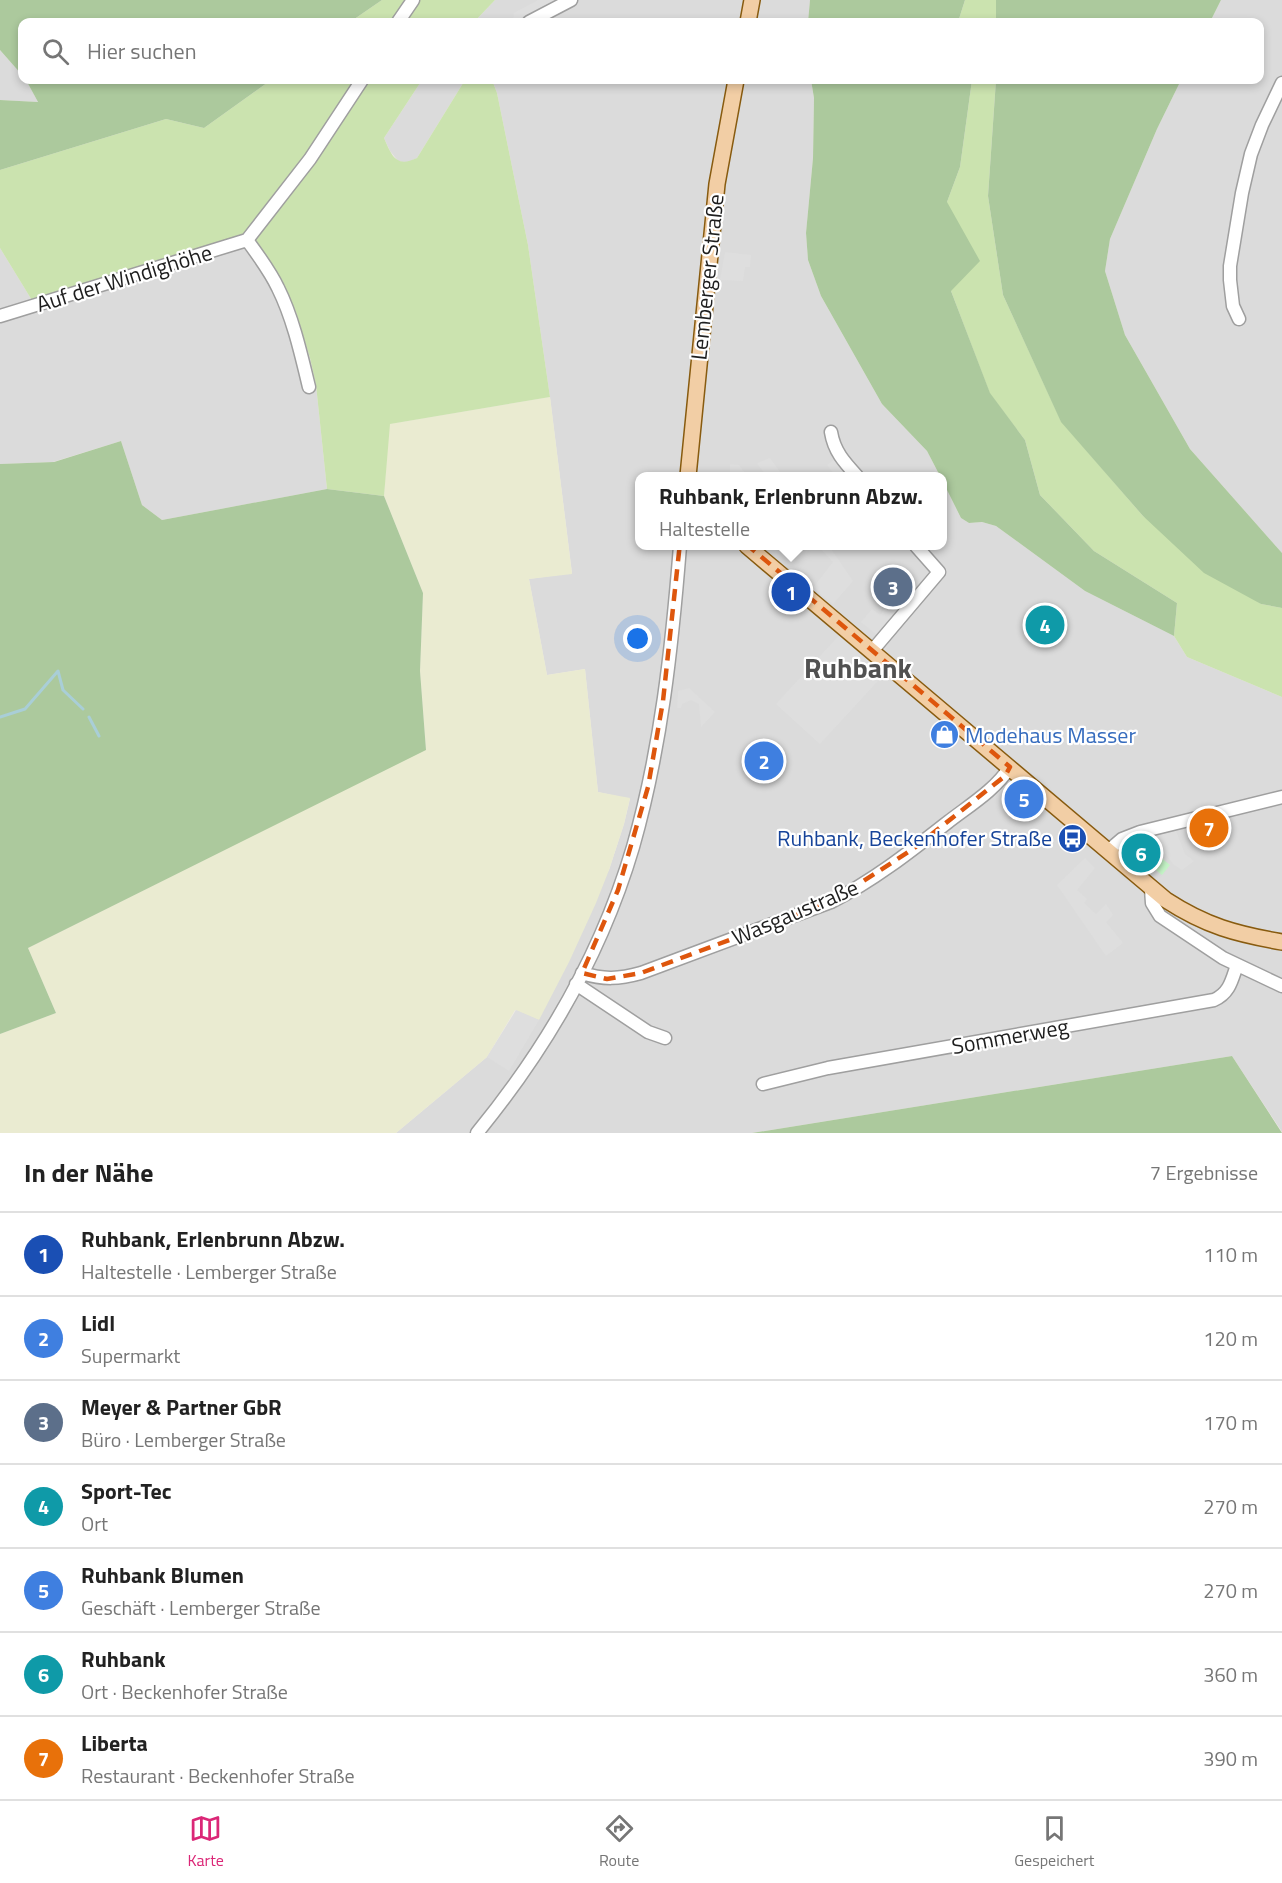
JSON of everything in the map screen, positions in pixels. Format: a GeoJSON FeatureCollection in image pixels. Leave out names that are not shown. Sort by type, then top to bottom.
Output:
{"type":"FeatureCollection","features":[{"type":"Feature","properties":{"kind":"main road"},"geometry":{"type":"LineString","coordinates":[[749,18],[752,0]]}},
{"type":"Feature","properties":{"kind":"main road","name":"Lemberger Straße"},"geometry":{"type":"LineString","coordinates":[[688,472],[717,184],[735,84]]}},
{"type":"Feature","properties":{"kind":"main road"},"geometry":{"type":"LineString","coordinates":[[752,550],[1108,850],[1151,889],[1178,908],[1212,925],[1231,932],[1282,942]]}},
{"type":"Feature","properties":{"kind":"street"},"geometry":{"type":"LineString","coordinates":[[401,18],[413,0]]}},
{"type":"Feature","properties":{"kind":"street"},"geometry":{"type":"LineString","coordinates":[[537,18],[571,0]]}},
{"type":"Feature","properties":{"kind":"street"},"geometry":{"type":"LineString","coordinates":[[1239,319],[1233,306],[1230,266],[1242,193],[1251,154],[1282,83]]}},
{"type":"Feature","properties":{"kind":"street"},"geometry":{"type":"LineString","coordinates":[[309,387],[294,330],[279,290],[247,240],[310,159],[359,84]]}},
{"type":"Feature","properties":{"kind":"street","name":"Auf der Windighöhe"},"geometry":{"type":"LineString","coordinates":[[0,316],[247,240]]}},
{"type":"Feature","properties":{"kind":"street"},"geometry":{"type":"LineString","coordinates":[[831,432],[838,455],[852,472]]}},
{"type":"Feature","properties":{"kind":"street"},"geometry":{"type":"LineString","coordinates":[[477,1133],[533,1059],[582,973],[618,890],[632,849],[648,787],[663,701],[680,550]]}},
{"type":"Feature","properties":{"kind":"street"},"geometry":{"type":"LineString","coordinates":[[872,651],[939,572],[920,550]]}},
{"type":"Feature","properties":{"kind":"street","name":"Wasgaustraße"},"geometry":{"type":"LineString","coordinates":[[582,973],[607,979],[640,973],[841,897],[860,887],[995,786],[1010,767]]}},
{"type":"Feature","properties":{"kind":"street"},"geometry":{"type":"LineString","coordinates":[[1108,850],[1122,839],[1140,832],[1282,797]]}},
{"type":"Feature","properties":{"kind":"street"},"geometry":{"type":"LineString","coordinates":[[1151,889],[1152,903],[1160,916],[1209,950],[1282,986]]}},
{"type":"Feature","properties":{"kind":"street","name":"Sommerweg"},"geometry":{"type":"LineString","coordinates":[[763,1084],[828,1068],[1214,1000],[1227,991],[1237,965]]}},
{"type":"Feature","properties":{"kind":"street"},"geometry":{"type":"LineString","coordinates":[[576,984],[648,1032],[665,1038]]}},
{"type":"Feature","properties":{"kind":"highlighted area"},"geometry":{"type":"Polygon","coordinates":[[[700,505],[1010,767],[1005,776],[913,849],[831,902],[641,973],[607,979],[582,973],[618,890],[648,787],[663,701],[682,524],[700,505]]]}},
{"type":"Feature","properties":{"kind":"shaded area"},"geometry":{"type":"Polygon","coordinates":[[[495,0],[810,0],[808,18],[478,18],[495,0]]]}},
{"type":"Feature","properties":{"kind":"shaded area"},"geometry":{"type":"Polygon","coordinates":[[[538,0],[555,0],[521,18],[513,18],[514,13],[538,0]]]}},
{"type":"Feature","properties":{"kind":"shaded area"},"geometry":{"type":"Polygon","coordinates":[[[1221,0],[1282,0],[1282,553],[1190,449],[1125,335],[1105,271],[1110,239],[1157,129],[1179,84],[1264,84],[1264,18],[1212,18],[1221,0]]]}},
{"type":"Feature","properties":{"kind":"shaded area"},"geometry":{"type":"Polygon","coordinates":[[[0,50],[18,70],[18,84],[28,84],[38,102],[0,100],[0,50]]]}},
{"type":"Feature","properties":{"kind":"shaded area"},"geometry":{"type":"Polygon","coordinates":[[[419,84],[463,84],[417,158],[407,163],[398,161],[384,138],[419,84]]]}},
{"type":"Feature","properties":{"kind":"shaded area"},"geometry":{"type":"Polygon","coordinates":[[[494,84],[812,84],[814,98],[813,158],[806,233],[808,260],[821,296],[882,404],[927,451],[938,472],[635,472],[635,550],[947,550],[947,490],[961,518],[969,523],[982,522],[996,526],[1085,591],[1174,636],[1187,657],[1282,697],[1282,1132],[1232,1056],[752,1133],[396,1133],[487,1057],[609,870],[630,799],[598,792],[585,669],[547,675],[529,579],[572,573],[528,245],[494,84]]]}},
{"type":"Feature","properties":{"kind":"shaded area"},"geometry":{"type":"Polygon","coordinates":[[[249,231],[282,280],[296,312],[310,358],[316,385],[327,489],[162,520],[142,505],[121,441],[53,462],[0,464],[0,248],[33,302],[249,231]]]}},
{"type":"Feature","properties":{"kind":"shaded area"},"geometry":{"type":"Polygon","coordinates":[[[725,252],[751,255],[750,267],[745,267],[743,281],[720,280],[725,252]]]}},
{"type":"Feature","properties":{"kind":"shaded area"},"geometry":{"type":"Polygon","coordinates":[[[770,458],[780,472],[763,472],[757,463],[770,458]]]}},
{"type":"Feature","properties":{"kind":"shaded area"},"geometry":{"type":"Polygon","coordinates":[[[835,459],[846,472],[833,472],[827,465],[835,459]]]}},
{"type":"Feature","properties":{"kind":"shaded area"},"geometry":{"type":"Polygon","coordinates":[[[730,464],[739,465],[744,472],[730,472],[730,464]]]}},
{"type":"Feature","properties":{"kind":"shaded area"},"geometry":{"type":"Polygon","coordinates":[[[822,550],[832,550],[853,581],[833,604],[813,588],[833,562],[822,550]]]}},
{"type":"Feature","properties":{"kind":"shaded area"},"geometry":{"type":"Polygon","coordinates":[[[911,584],[917,590],[899,612],[892,607],[911,584]]]}},
{"type":"Feature","properties":{"kind":"shaded area"},"geometry":{"type":"Polygon","coordinates":[[[885,608],[893,615],[877,635],[861,622],[872,609],[880,615],[885,608]]]}},
{"type":"Feature","properties":{"kind":"shaded area"},"geometry":{"type":"Polygon","coordinates":[[[843,631],[887,671],[820,744],[776,704],[843,631]]]}},
{"type":"Feature","properties":{"kind":"shaded area"},"geometry":{"type":"Polygon","coordinates":[[[689,688],[715,712],[701,727],[699,704],[691,700],[682,704],[681,708],[677,708],[678,691],[689,688]]]}},
{"type":"Feature","properties":{"kind":"shaded area"},"geometry":{"type":"Polygon","coordinates":[[[1176,831],[1185,854],[1194,861],[1182,870],[1174,865],[1153,837],[1176,831]]]}},
{"type":"Feature","properties":{"kind":"shaded area"},"geometry":{"type":"Polygon","coordinates":[[[1085,858],[1095,868],[1077,890],[1087,899],[1084,903],[1096,914],[1106,904],[1113,915],[1106,922],[1123,943],[1106,956],[1057,885],[1085,858]]]}},
{"type":"Feature","properties":{"kind":"shaded area"},"geometry":{"type":"Polygon","coordinates":[[[516,1010],[539,1020],[509,1071],[487,1057],[516,1010]]]}},
{"type":"Feature","properties":{"kind":"green space"},"geometry":{"type":"Polygon","coordinates":[[[0,0],[382,0],[356,18],[18,18],[18,70],[0,50],[0,0]]]}},
{"type":"Feature","properties":{"kind":"green space"},"geometry":{"type":"Polygon","coordinates":[[[382,0],[495,0],[478,18],[356,18],[382,0]]]}},
{"type":"Feature","properties":{"kind":"green space"},"geometry":{"type":"Polygon","coordinates":[[[810,0],[965,0],[959,18],[808,18],[810,0]]]}},
{"type":"Feature","properties":{"kind":"green space"},"geometry":{"type":"Polygon","coordinates":[[[965,0],[996,0],[996,18],[959,18],[965,0]]]}},
{"type":"Feature","properties":{"kind":"green space"},"geometry":{"type":"Polygon","coordinates":[[[996,0],[1221,0],[1212,18],[996,18],[996,0]]]}},
{"type":"Feature","properties":{"kind":"green space"},"geometry":{"type":"Polygon","coordinates":[[[28,84],[265,84],[204,128],[166,119],[0,170],[0,100],[38,102],[28,84]]]}},
{"type":"Feature","properties":{"kind":"green space"},"geometry":{"type":"Polygon","coordinates":[[[265,84],[419,84],[384,138],[392,155],[404,162],[417,158],[463,84],[494,84],[528,245],[550,397],[390,424],[384,496],[327,489],[316,385],[310,358],[296,312],[282,280],[250,231],[244,237],[33,302],[0,248],[0,170],[166,119],[204,128],[265,84]]]}},
{"type":"Feature","properties":{"kind":"green space"},"geometry":{"type":"Polygon","coordinates":[[[812,84],[971,84],[960,167],[947,202],[980,261],[951,291],[990,393],[1025,440],[1040,495],[1094,551],[1177,603],[1174,636],[1085,591],[996,526],[982,522],[969,523],[961,518],[947,490],[947,472],[938,472],[927,451],[882,404],[821,296],[808,260],[806,233],[813,158],[814,98],[812,84]]]}},
{"type":"Feature","properties":{"kind":"green space"},"geometry":{"type":"Polygon","coordinates":[[[971,84],[996,84],[988,196],[1003,295],[1061,421],[1143,516],[1261,604],[1282,608],[1282,697],[1187,657],[1174,636],[1177,603],[1094,551],[1040,495],[1025,440],[990,394],[951,291],[947,202],[960,167],[971,84]]]}},
{"type":"Feature","properties":{"kind":"green space"},"geometry":{"type":"Polygon","coordinates":[[[996,84],[1179,84],[1157,129],[1110,239],[1105,271],[1125,335],[1190,449],[1282,553],[1282,608],[1261,604],[1204,573],[1143,516],[1061,422],[1003,295],[988,196],[996,84]]]}},
{"type":"Feature","properties":{"kind":"green space"},"geometry":{"type":"Polygon","coordinates":[[[550,397],[572,574],[529,579],[547,675],[585,669],[598,792],[630,798],[624,824],[596,903],[539,1020],[515,1010],[487,1057],[396,1133],[0,1133],[0,1034],[56,1013],[28,948],[426,749],[420,671],[423,593],[384,496],[389,424],[550,397]]]}},
{"type":"Feature","properties":{"kind":"green space"},"geometry":{"type":"Polygon","coordinates":[[[121,441],[142,505],[162,520],[327,489],[384,496],[423,593],[420,671],[426,750],[28,948],[56,1013],[0,1034],[0,464],[54,462],[121,441]]]}},
{"type":"Feature","properties":{"kind":"green space"},"geometry":{"type":"Polygon","coordinates":[[[1148,847],[1170,865],[1162,875],[1140,857],[1148,847]]]}},
{"type":"Feature","properties":{"kind":"green space"},"geometry":{"type":"Polygon","coordinates":[[[1232,1056],[1282,1133],[752,1133],[1232,1056]]]}},
{"type":"Feature","properties":{"kind":"waterway"},"geometry":{"type":"LineString","coordinates":[[0,717],[25,709],[58,671],[63,690],[83,709]]}},
{"type":"Feature","properties":{"kind":"waterway"},"geometry":{"type":"LineString","coordinates":[[89,717],[99,736]]}},
{"type":"Feature","properties":{"kind":"place","name":"Meyer & Partner GbR"},"geometry":{"type":"Point","coordinates":[893,587]}},
{"type":"Feature","properties":{"kind":"place","name":"Ruhbank, Erlenbrunn Abzw."},"geometry":{"type":"Point","coordinates":[791,592]}},
{"type":"Feature","properties":{"kind":"place","name":"Sport-Tec"},"geometry":{"type":"Point","coordinates":[1045,625]}},
{"type":"Feature","properties":{"kind":"place","name":"Modehaus Masser"},"geometry":{"type":"Point","coordinates":[944,735]}},
{"type":"Feature","properties":{"kind":"place","name":"Lidl"},"geometry":{"type":"Point","coordinates":[764,761]}},
{"type":"Feature","properties":{"kind":"place","name":"Ruhbank Blumen"},"geometry":{"type":"Point","coordinates":[1024,799]}},
{"type":"Feature","properties":{"kind":"place","name":"Liberta"},"geometry":{"type":"Point","coordinates":[1209,828]}},
{"type":"Feature","properties":{"kind":"place","name":"Ruhbank, Beckenhofer Straße"},"geometry":{"type":"Point","coordinates":[1073,838]}},
{"type":"Feature","properties":{"kind":"place","name":"Ruhbank"},"geometry":{"type":"Point","coordinates":[1141,853]}},
{"type":"Feature","properties":{"kind":"district","name":"Ruhbank"},"geometry":{"type":"Point","coordinates":[858,668]}}]}
